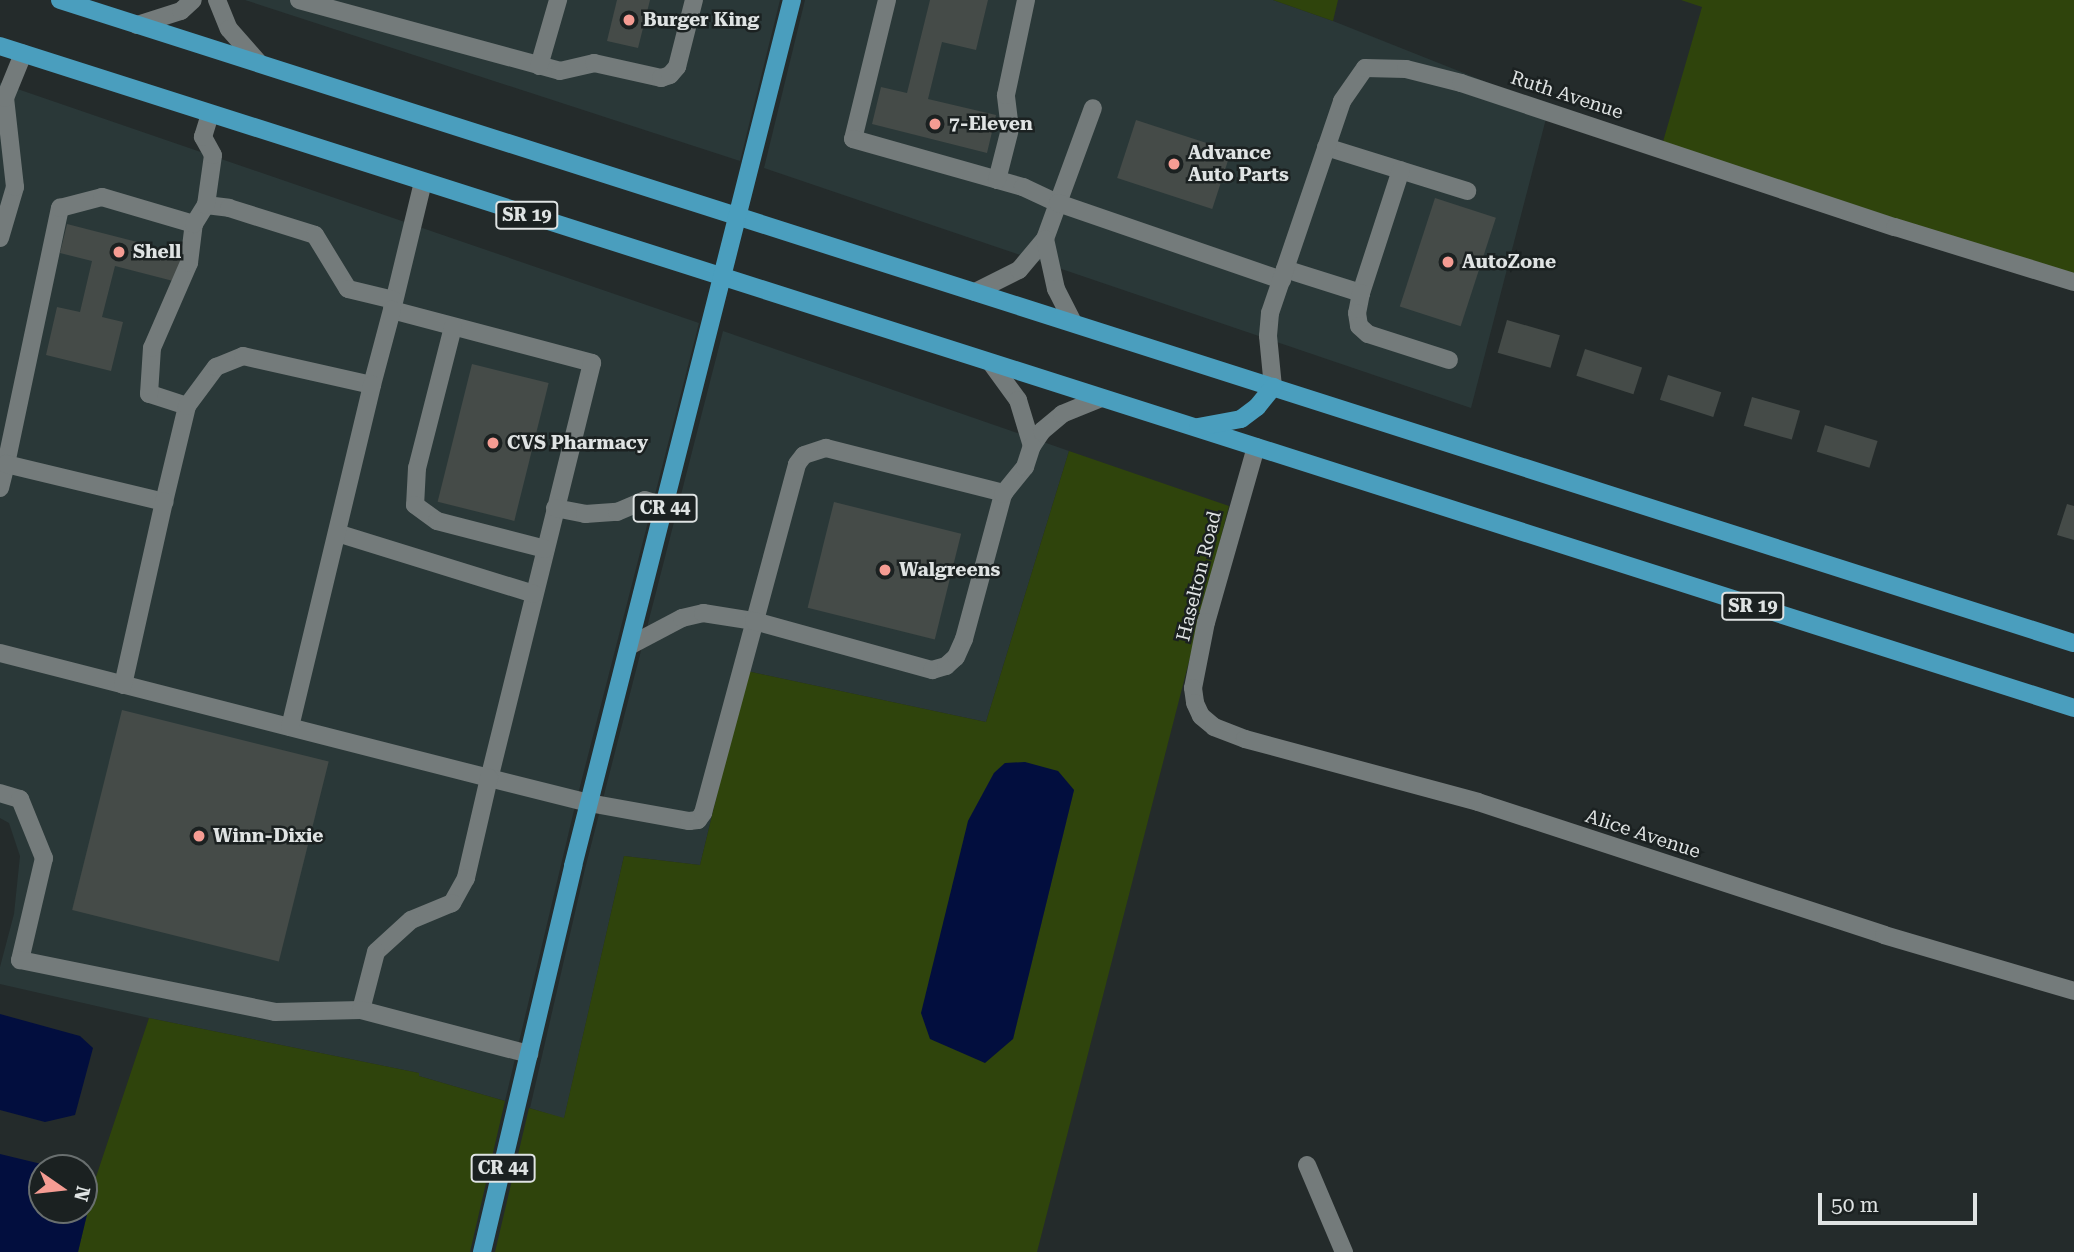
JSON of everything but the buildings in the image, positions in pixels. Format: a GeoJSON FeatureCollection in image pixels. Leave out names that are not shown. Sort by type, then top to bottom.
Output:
{"type":"FeatureCollection","features":[{"type":"Feature","properties":{"kind":"main road"},"geometry":{"type":"LineString","coordinates":[[48,0],[84,8]]}},
{"type":"Feature","properties":{"kind":"main road"},"geometry":{"type":"LineString","coordinates":[[60,0],[2074,643]]}},
{"type":"Feature","properties":{"kind":"main road","name":"CR 44"},"geometry":{"type":"LineString","coordinates":[[482,1252],[589,803],[724,278],[792,0]]}},
{"type":"Feature","properties":{"kind":"main road","name":"SR 19"},"geometry":{"type":"LineString","coordinates":[[0,46],[2074,708]]}},
{"type":"Feature","properties":{"kind":"main road"},"geometry":{"type":"LineString","coordinates":[[1195,428],[1241,419],[1257,407],[1273,387]]}},
{"type":"Feature","properties":{"kind":"street"},"geometry":{"type":"LineString","coordinates":[[137,25],[181,11],[193,0]]}},
{"type":"Feature","properties":{"kind":"street"},"geometry":{"type":"LineString","coordinates":[[217,0],[229,29],[259,63]]}},
{"type":"Feature","properties":{"kind":"street"},"geometry":{"type":"LineString","coordinates":[[299,0],[560,71],[594,63],[661,78],[670,75],[677,67],[694,0]]}},
{"type":"Feature","properties":{"kind":"street"},"geometry":{"type":"LineString","coordinates":[[539,66],[558,0]]}},
{"type":"Feature","properties":{"kind":"street"},"geometry":{"type":"LineString","coordinates":[[887,0],[853,139],[1023,187],[1058,203],[1284,274],[1361,293]]}},
{"type":"Feature","properties":{"kind":"street"},"geometry":{"type":"LineString","coordinates":[[997,180],[1010,129],[1006,95],[1026,0]]}},
{"type":"Feature","properties":{"kind":"street"},"geometry":{"type":"LineString","coordinates":[[0,238],[15,187],[5,139],[5,98],[23,54]]}},
{"type":"Feature","properties":{"kind":"street","name":"Ruth Avenue"},"geometry":{"type":"LineString","coordinates":[[1273,387],[1269,325],[1342,101],[1365,68],[1406,69],[1535,106],[1895,227],[2074,282]]}},
{"type":"Feature","properties":{"kind":"street"},"geometry":{"type":"LineString","coordinates":[[975,292],[1019,270],[1045,239],[1093,108]]}},
{"type":"Feature","properties":{"kind":"street"},"geometry":{"type":"LineString","coordinates":[[187,406],[149,394],[152,348],[189,263],[194,223],[206,205],[213,155],[203,138],[210,114]]}},
{"type":"Feature","properties":{"kind":"street"},"geometry":{"type":"LineString","coordinates":[[1326,147],[1467,191]]}},
{"type":"Feature","properties":{"kind":"street"},"geometry":{"type":"LineString","coordinates":[[1401,170],[1361,293],[1357,313],[1359,326],[1368,334],[1449,360]]}},
{"type":"Feature","properties":{"kind":"street"},"geometry":{"type":"LineString","coordinates":[[290,727],[424,181]]}},
{"type":"Feature","properties":{"kind":"street"},"geometry":{"type":"LineString","coordinates":[[0,488],[60,208],[102,197],[194,223]]}},
{"type":"Feature","properties":{"kind":"street"},"geometry":{"type":"LineString","coordinates":[[206,205],[229,208],[315,236],[348,289],[453,327],[592,363],[461,886],[452,903],[411,919],[376,952],[360,1010]]}},
{"type":"Feature","properties":{"kind":"street"},"geometry":{"type":"LineString","coordinates":[[1045,239],[1056,289],[1073,323]]}},
{"type":"Feature","properties":{"kind":"street"},"geometry":{"type":"LineString","coordinates":[[453,327],[417,468],[415,505],[437,521],[545,549]]}},
{"type":"Feature","properties":{"kind":"street"},"geometry":{"type":"LineString","coordinates":[[123,685],[187,406],[216,367],[243,356],[372,386]]}},
{"type":"Feature","properties":{"kind":"street"},"geometry":{"type":"LineString","coordinates":[[991,363],[1018,400],[1032,446]]}},
{"type":"Feature","properties":{"kind":"street"},"geometry":{"type":"LineString","coordinates":[[629,646],[682,618],[703,613],[754,621],[932,670],[946,666],[956,657],[964,639],[1004,493],[1025,467],[1032,446],[1042,431],[1062,414],[1101,398]]}},
{"type":"Feature","properties":{"kind":"street","name":"Haselton Road"},"geometry":{"type":"LineString","coordinates":[[1201,716],[1195,703],[1193,688],[1206,622],[1256,447]]}},
{"type":"Feature","properties":{"kind":"street"},"geometry":{"type":"LineString","coordinates":[[0,653],[589,803],[689,821],[698,820],[703,813],[797,464],[815,449],[826,448],[1004,493]]}},
{"type":"Feature","properties":{"kind":"street"},"geometry":{"type":"LineString","coordinates":[[6,464],[164,502]]}},
{"type":"Feature","properties":{"kind":"street"},"geometry":{"type":"LineString","coordinates":[[555,508],[585,514],[617,512],[645,500],[665,506]]}},
{"type":"Feature","properties":{"kind":"street"},"geometry":{"type":"LineString","coordinates":[[337,533],[534,594]]}},
{"type":"Feature","properties":{"kind":"street","name":"Alice Avenue"},"geometry":{"type":"LineString","coordinates":[[1201,716],[1214,727],[1245,739],[1478,802],[1884,935],[2074,991]]}},
{"type":"Feature","properties":{"kind":"street"},"geometry":{"type":"LineString","coordinates":[[0,793],[20,799],[44,858],[20,960],[275,1012],[360,1010],[529,1054]]}},
{"type":"Feature","properties":{"kind":"street"},"geometry":{"type":"LineString","coordinates":[[1307,1165],[1344,1252]]}},
{"type":"Feature","properties":{"kind":"shaded area"},"geometry":{"type":"Polygon","coordinates":[[[245,0],[780,0],[740,161],[245,0]]]}},
{"type":"Feature","properties":{"kind":"shaded area"},"geometry":{"type":"Polygon","coordinates":[[[805,0],[1273,0],[1333,21],[1549,107],[1471,408],[764,168],[805,0]]]}},
{"type":"Feature","properties":{"kind":"shaded area"},"geometry":{"type":"Polygon","coordinates":[[[0,83],[699,323],[575,806],[505,1101],[419,1076],[419,1073],[149,1018],[0,984],[0,967],[14,914],[20,856],[9,823],[0,818],[0,83]]]}},
{"type":"Feature","properties":{"kind":"shaded area"},"geometry":{"type":"Polygon","coordinates":[[[723,331],[1069,451],[986,722],[747,671],[700,865],[624,856],[564,1119],[530,1108],[585,869],[723,331]]]}},
{"type":"Feature","properties":{"kind":"shaded area"},"geometry":{"type":"Polygon","coordinates":[[[1025,762],[1058,771],[1074,790],[1013,1039],[985,1063],[930,1039],[921,1013],[968,821],[994,773],[1005,763],[1025,762]]]}},
{"type":"Feature","properties":{"kind":"shaded area"},"geometry":{"type":"Polygon","coordinates":[[[0,1014],[80,1036],[93,1048],[75,1115],[45,1122],[0,1110],[0,1014]]]}},
{"type":"Feature","properties":{"kind":"shaded area"},"geometry":{"type":"Polygon","coordinates":[[[0,1154],[28,1161],[28,1224],[85,1224],[78,1252],[0,1252],[0,1154]]]}},
{"type":"Feature","properties":{"kind":"green space"},"geometry":{"type":"Polygon","coordinates":[[[1273,0],[1338,0],[1333,21],[1273,0]]]}},
{"type":"Feature","properties":{"kind":"green space"},"geometry":{"type":"Polygon","coordinates":[[[1681,0],[2074,0],[2074,279],[1660,152],[1702,7],[1681,0]]]}},
{"type":"Feature","properties":{"kind":"green space"},"geometry":{"type":"Polygon","coordinates":[[[1069,451],[1229,506],[1037,1252],[495,1252],[529,1108],[564,1118],[624,856],[700,865],[747,671],[986,722],[1069,451]],[[1005,763],[994,773],[968,821],[1013,1039],[1074,790],[1058,771],[1005,763]]]}},
{"type":"Feature","properties":{"kind":"green space"},"geometry":{"type":"Polygon","coordinates":[[[149,1018],[419,1073],[419,1076],[505,1101],[470,1252],[78,1252],[85,1224],[98,1224],[98,1171],[149,1018]]]}},
{"type":"Feature","properties":{"kind":"place","name":"Burger King"},"geometry":{"type":"Point","coordinates":[629,20]}},
{"type":"Feature","properties":{"kind":"place","name":"7-Eleven"},"geometry":{"type":"Point","coordinates":[935,124]}},
{"type":"Feature","properties":{"kind":"place","name":"Advance Auto Parts"},"geometry":{"type":"Point","coordinates":[1174,164]}},
{"type":"Feature","properties":{"kind":"place","name":"Shell"},"geometry":{"type":"Point","coordinates":[119,252]}},
{"type":"Feature","properties":{"kind":"place","name":"AutoZone"},"geometry":{"type":"Point","coordinates":[1448,262]}},
{"type":"Feature","properties":{"kind":"place","name":"CVS Pharmacy"},"geometry":{"type":"Point","coordinates":[493,443]}},
{"type":"Feature","properties":{"kind":"place","name":"Walgreens"},"geometry":{"type":"Point","coordinates":[885,570]}},
{"type":"Feature","properties":{"kind":"place","name":"Winn-Dixie"},"geometry":{"type":"Point","coordinates":[199,836]}}]}
